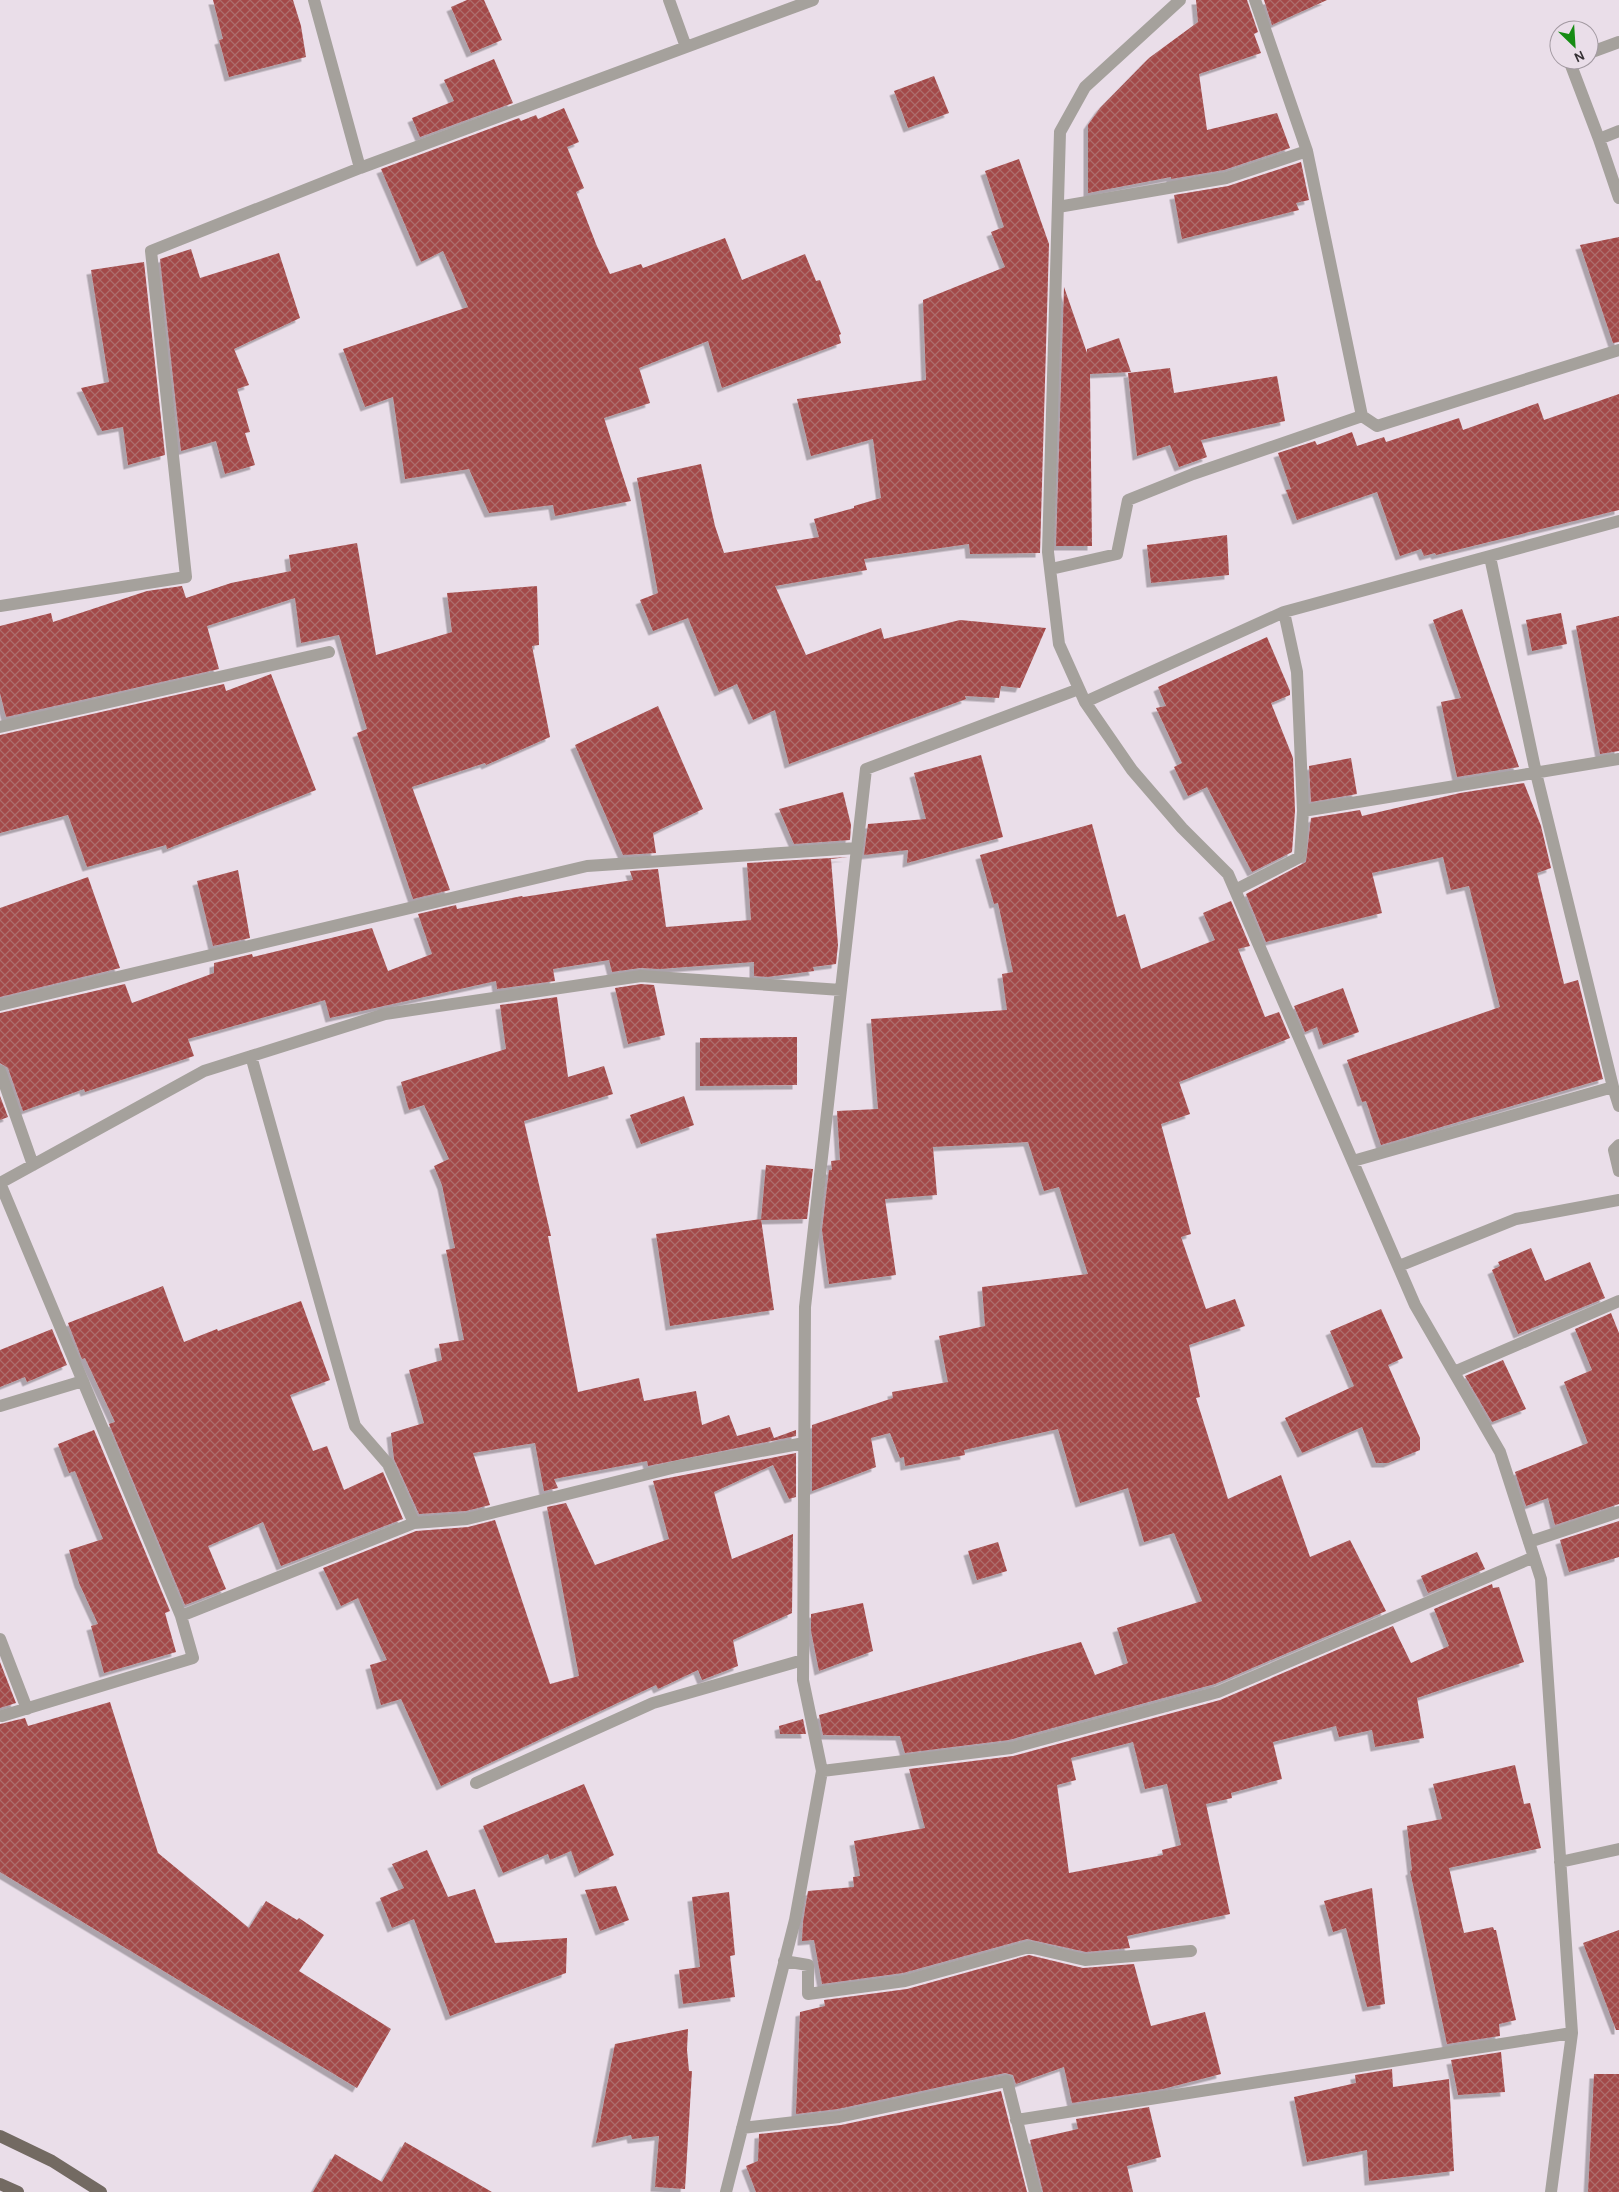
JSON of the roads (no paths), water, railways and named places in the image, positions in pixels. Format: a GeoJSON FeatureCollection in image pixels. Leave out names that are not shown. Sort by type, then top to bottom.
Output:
{"type":"FeatureCollection","features":[{"type":"Feature","properties":{"kind":"main road"},"geometry":{"type":"LineString","coordinates":[[0,2136],[52,2161],[102,2192]]}},
{"type":"Feature","properties":{"kind":"main road"},"geometry":{"type":"LineString","coordinates":[[0,2184],[18,2192]]}},
{"type":"Feature","properties":{"kind":"street"},"geometry":{"type":"LineString","coordinates":[[314,0],[360,168]]}},
{"type":"Feature","properties":{"kind":"street"},"geometry":{"type":"LineString","coordinates":[[669,0],[686,47]]}},
{"type":"Feature","properties":{"kind":"street"},"geometry":{"type":"LineString","coordinates":[[0,606],[186,577],[151,251],[360,168],[813,0]]}},
{"type":"Feature","properties":{"kind":"street"},"geometry":{"type":"LineString","coordinates":[[1180,0],[1085,88],[1060,132],[1048,552],[1059,644],[1085,702],[1132,770],[1182,828],[1228,874],[1415,1305],[1500,1452],[1534,1557],[1540,1579],[1572,2033],[1550,2192]]}},
{"type":"Feature","properties":{"kind":"street"},"geometry":{"type":"LineString","coordinates":[[1255,0],[1307,152],[1362,416],[1377,426],[1619,350]]}},
{"type":"Feature","properties":{"kind":"street"},"geometry":{"type":"LineString","coordinates":[[1599,49],[1619,42]]}},
{"type":"Feature","properties":{"kind":"street"},"geometry":{"type":"LineString","coordinates":[[1573,70],[1619,198]]}},
{"type":"Feature","properties":{"kind":"street"},"geometry":{"type":"LineString","coordinates":[[1599,139],[1619,131]]}},
{"type":"Feature","properties":{"kind":"street"},"geometry":{"type":"LineString","coordinates":[[1058,207],[1226,178],[1307,152]]}},
{"type":"Feature","properties":{"kind":"street"},"geometry":{"type":"LineString","coordinates":[[1050,569],[1117,554],[1128,500],[1192,474],[1362,416]]}},
{"type":"Feature","properties":{"kind":"street"},"geometry":{"type":"LineString","coordinates":[[1085,702],[1284,612],[1619,521]]}},
{"type":"Feature","properties":{"kind":"street"},"geometry":{"type":"LineString","coordinates":[[1490,557],[1536,773],[1619,1106]]}},
{"type":"Feature","properties":{"kind":"street"},"geometry":{"type":"LineString","coordinates":[[1235,890],[1300,857],[1304,811],[1297,672],[1284,612]]}},
{"type":"Feature","properties":{"kind":"street"},"geometry":{"type":"LineString","coordinates":[[0,727],[330,652]]}},
{"type":"Feature","properties":{"kind":"street"},"geometry":{"type":"LineString","coordinates":[[726,2192],[795,1920],[822,1771],[803,1680],[805,1307],[866,769],[1079,689]]}},
{"type":"Feature","properties":{"kind":"street"},"geometry":{"type":"LineString","coordinates":[[1304,811],[1619,759]]}},
{"type":"Feature","properties":{"kind":"street"},"geometry":{"type":"LineString","coordinates":[[0,1005],[587,866],[857,848]]}},
{"type":"Feature","properties":{"kind":"street"},"geometry":{"type":"LineString","coordinates":[[2,1716],[192,1658],[181,1616],[0,1183],[204,1071],[385,1014],[641,976],[841,990]]}},
{"type":"Feature","properties":{"kind":"street"},"geometry":{"type":"LineString","coordinates":[[251,1056],[355,1426],[388,1464],[414,1524]]}},
{"type":"Feature","properties":{"kind":"street"},"geometry":{"type":"LineString","coordinates":[[0,1071],[33,1165]]}},
{"type":"Feature","properties":{"kind":"street"},"geometry":{"type":"LineString","coordinates":[[1353,1161],[1613,1087]]}},
{"type":"Feature","properties":{"kind":"street"},"geometry":{"type":"LineString","coordinates":[[1619,1145],[1614,1150],[1619,1171]]}},
{"type":"Feature","properties":{"kind":"street"},"geometry":{"type":"LineString","coordinates":[[1399,1266],[1516,1219],[1619,1200]]}},
{"type":"Feature","properties":{"kind":"street"},"geometry":{"type":"LineString","coordinates":[[1454,1372],[1619,1301]]}},
{"type":"Feature","properties":{"kind":"street"},"geometry":{"type":"LineString","coordinates":[[0,1406],[82,1380]]}},
{"type":"Feature","properties":{"kind":"street"},"geometry":{"type":"LineString","coordinates":[[181,1616],[414,1524],[467,1519],[676,1467],[804,1442]]}},
{"type":"Feature","properties":{"kind":"street"},"geometry":{"type":"LineString","coordinates":[[1529,1542],[1619,1512]]}},
{"type":"Feature","properties":{"kind":"street"},"geometry":{"type":"LineString","coordinates":[[822,1771],[1011,1748],[1218,1692],[1534,1557]]}},
{"type":"Feature","properties":{"kind":"street"},"geometry":{"type":"LineString","coordinates":[[0,1638],[27,1709]]}},
{"type":"Feature","properties":{"kind":"street"},"geometry":{"type":"LineString","coordinates":[[476,1783],[653,1703],[803,1660]]}},
{"type":"Feature","properties":{"kind":"street"},"geometry":{"type":"LineString","coordinates":[[1560,1862],[1619,1849]]}},
{"type":"Feature","properties":{"kind":"street"},"geometry":{"type":"LineString","coordinates":[[784,1961],[808,1965],[808,1994],[906,1981],[1029,1947],[1085,1960],[1191,1951]]}},
{"type":"Feature","properties":{"kind":"street"},"geometry":{"type":"LineString","coordinates":[[1016,2120],[1572,2033]]}},
{"type":"Feature","properties":{"kind":"street"},"geometry":{"type":"LineString","coordinates":[[742,2128],[839,2117],[1007,2081],[1034,2192]]}}]}
